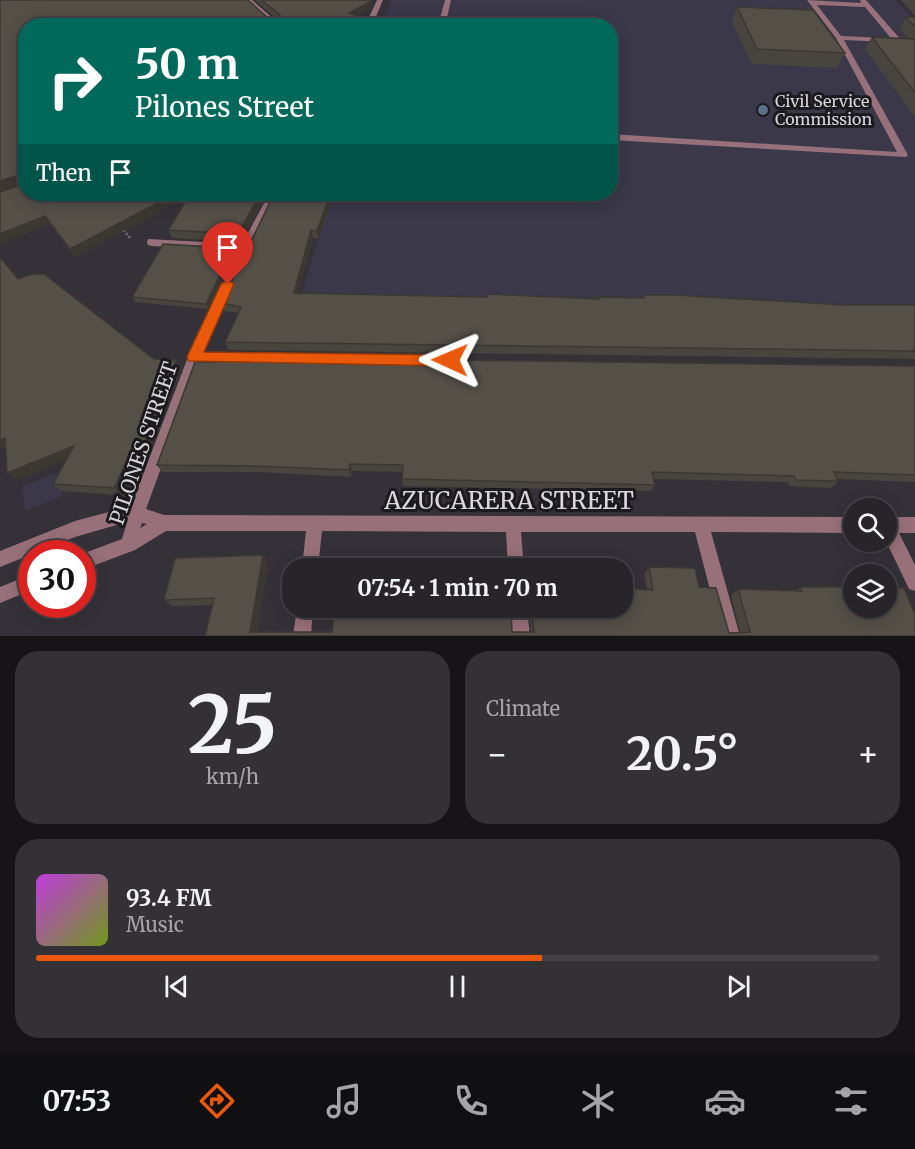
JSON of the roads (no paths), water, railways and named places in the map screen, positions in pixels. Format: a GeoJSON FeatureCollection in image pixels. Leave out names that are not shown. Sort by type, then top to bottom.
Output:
{"type":"FeatureCollection","features":[{"type":"Feature","properties":{"kind":"street"},"geometry":{"type":"LineString","coordinates":[[248,0],[269,18]]}},
{"type":"Feature","properties":{"kind":"street"},"geometry":{"type":"LineString","coordinates":[[372,18],[380,0]]}},
{"type":"Feature","properties":{"kind":"street"},"geometry":{"type":"LineString","coordinates":[[443,18],[448,0]]}},
{"type":"Feature","properties":{"kind":"street"},"geometry":{"type":"LineString","coordinates":[[811,2],[865,3],[898,41],[839,38]]}},
{"type":"Feature","properties":{"kind":"street"},"geometry":{"type":"LineString","coordinates":[[618,137],[903,155],[839,38],[811,2]]}},
{"type":"Feature","properties":{"kind":"street","name":"PILONES STREET"},"geometry":{"type":"LineString","coordinates":[[129,544],[136,513],[194,357],[244,248],[270,201]]}},
{"type":"Feature","properties":{"kind":"street"},"geometry":{"type":"LineString","coordinates":[[152,242],[244,248]]}},
{"type":"Feature","properties":{"kind":"street"},"geometry":{"type":"LineString","coordinates":[[194,357],[241,358]]}},
{"type":"Feature","properties":{"kind":"street"},"geometry":{"type":"LineString","coordinates":[[0,559],[83,526],[136,513]]}},
{"type":"Feature","properties":{"kind":"street","name":"AZUCARERA STREET"},"geometry":{"type":"LineString","coordinates":[[136,513],[164,523],[843,525]]}},
{"type":"Feature","properties":{"kind":"street"},"geometry":{"type":"LineString","coordinates":[[96,557],[129,544],[164,523]]}},
{"type":"Feature","properties":{"kind":"street"},"geometry":{"type":"LineString","coordinates":[[311,558],[315,523]]}},
{"type":"Feature","properties":{"kind":"street"},"geometry":{"type":"LineString","coordinates":[[513,524],[515,558]]}},
{"type":"Feature","properties":{"kind":"street"},"geometry":{"type":"LineString","coordinates":[[700,524],[731,636]]}},
{"type":"Feature","properties":{"kind":"street"},"geometry":{"type":"LineString","coordinates":[[897,525],[915,525]]}},
{"type":"Feature","properties":{"kind":"street"},"geometry":{"type":"LineString","coordinates":[[897,546],[915,583]]}},
{"type":"Feature","properties":{"kind":"street"},"geometry":{"type":"LineString","coordinates":[[0,595],[18,588]]}},
{"type":"Feature","properties":{"kind":"street"},"geometry":{"type":"LineString","coordinates":[[302,636],[304,618]]}},
{"type":"Feature","properties":{"kind":"street"},"geometry":{"type":"LineString","coordinates":[[520,618],[521,636]]}},
{"type":"Feature","properties":{"kind":"place","name":"Civil Service Commission"},"geometry":{"type":"Point","coordinates":[763,110]}}]}
